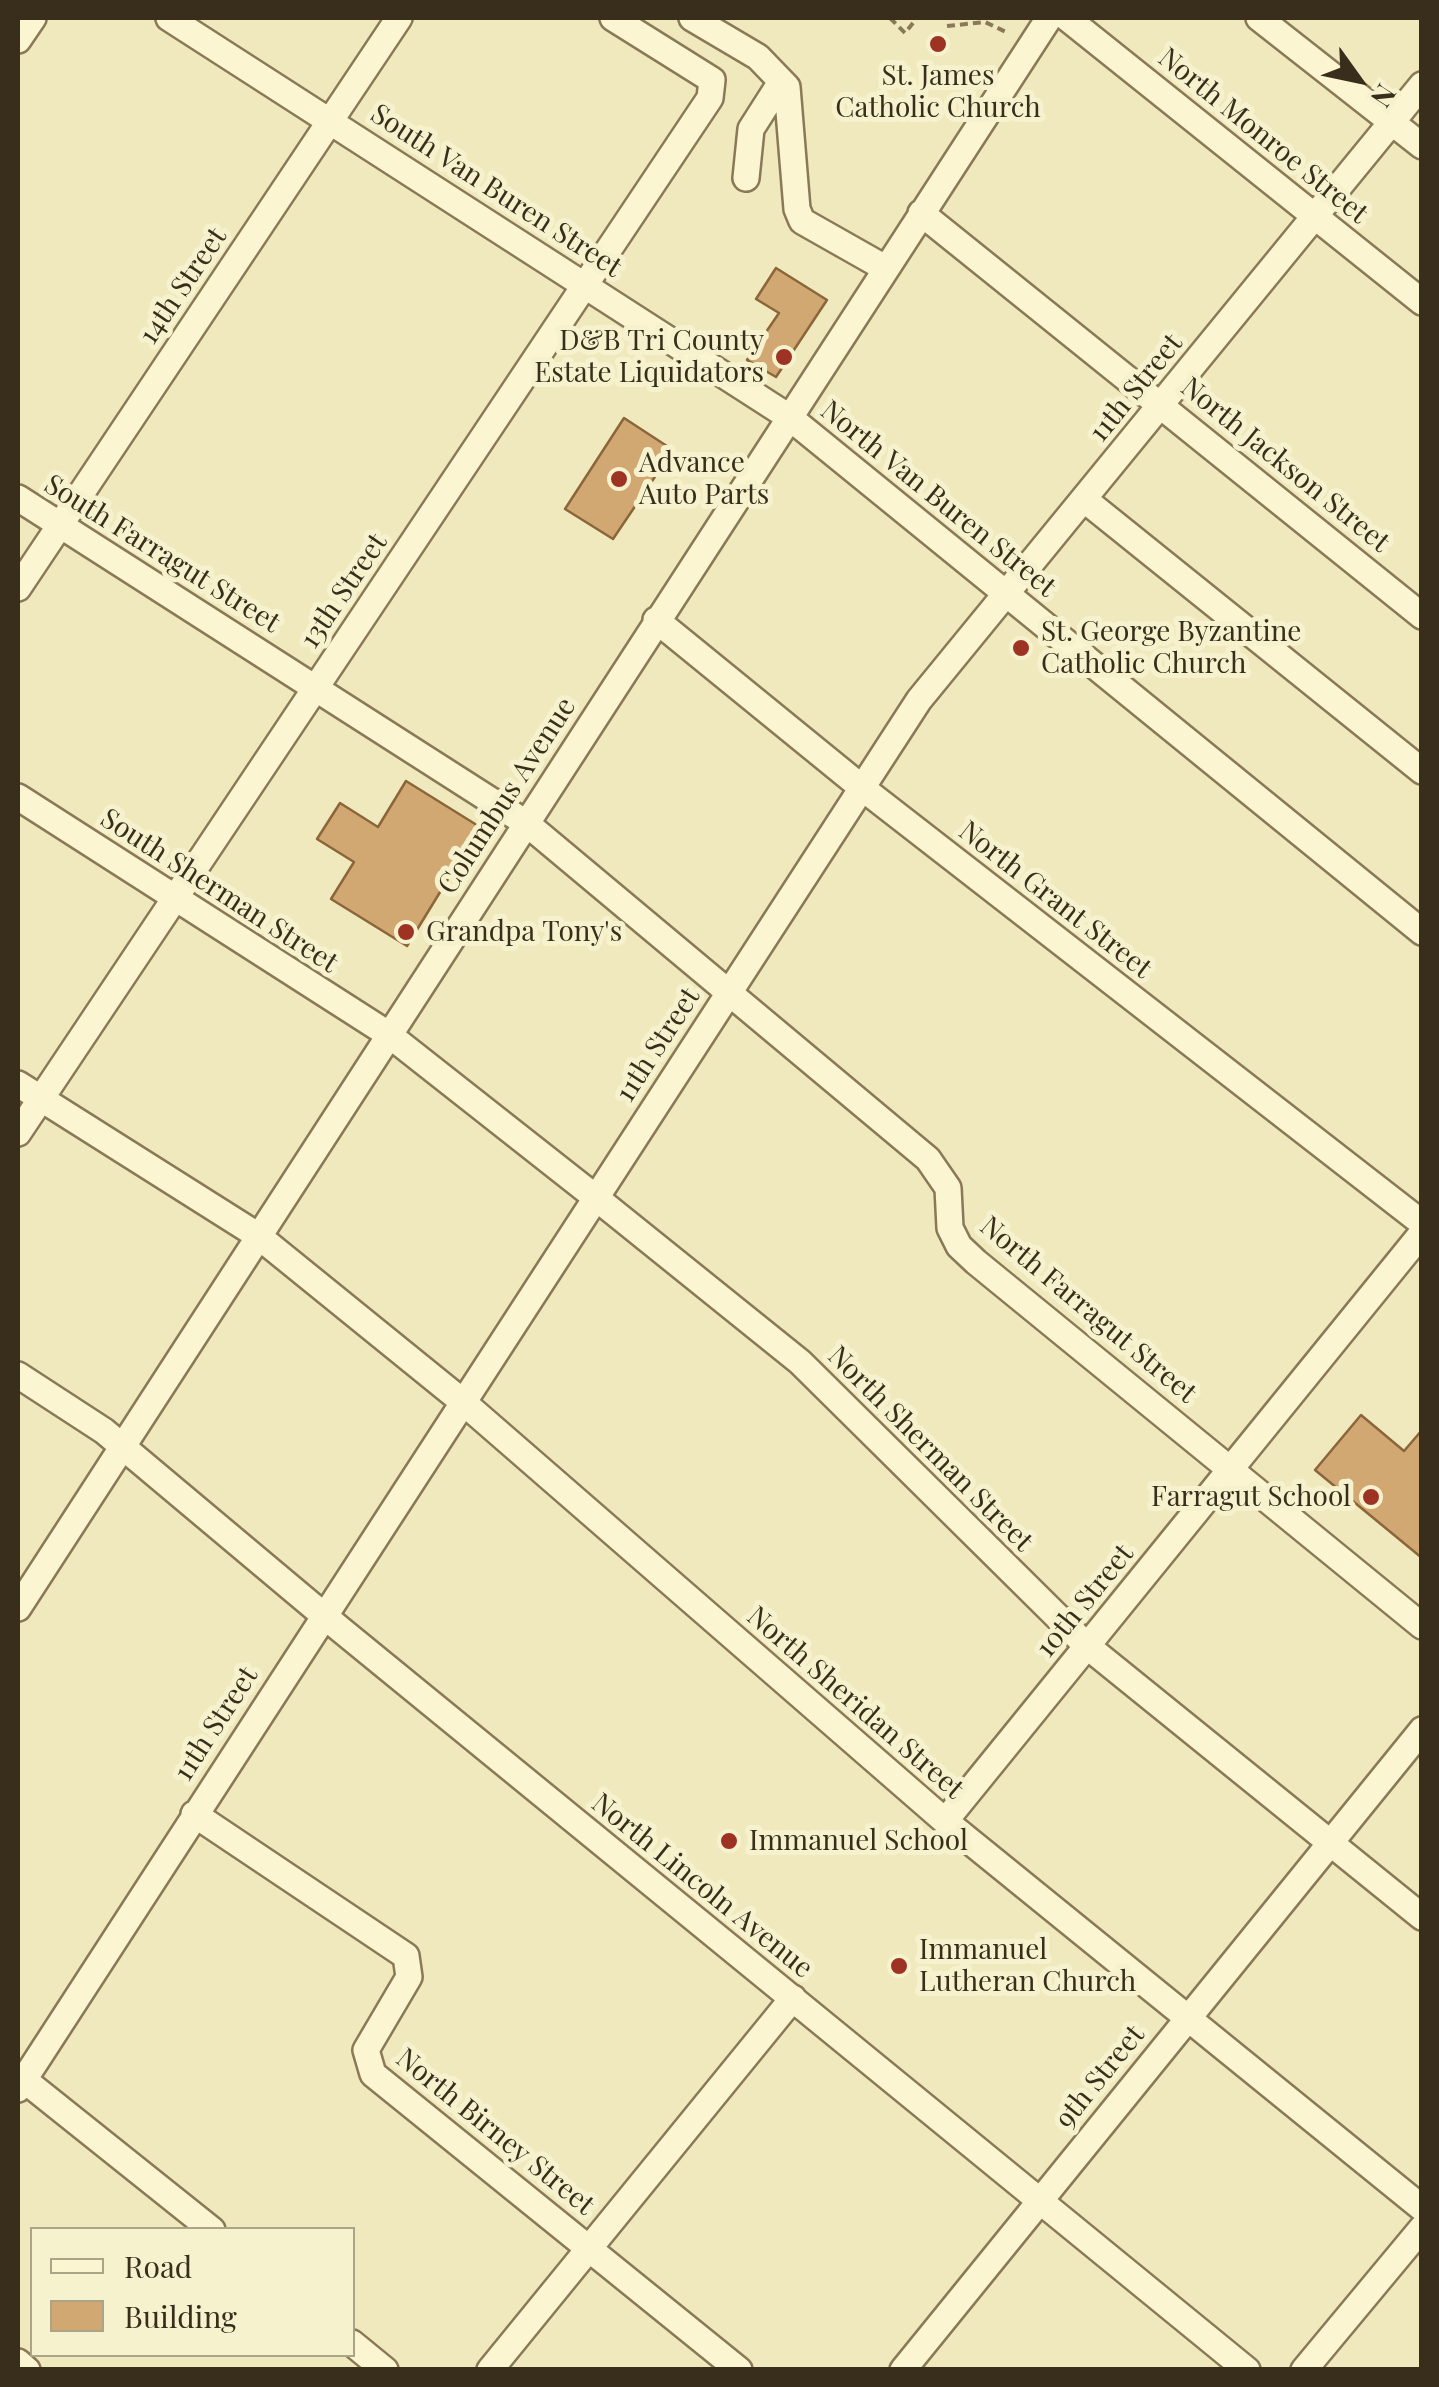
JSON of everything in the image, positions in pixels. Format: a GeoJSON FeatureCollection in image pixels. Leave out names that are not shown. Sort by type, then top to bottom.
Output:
{"type":"FeatureCollection","features":[{"type":"Feature","properties":{"kind":"street"},"geometry":{"type":"LineString","coordinates":[[18,40],[33,18]]}},
{"type":"Feature","properties":{"kind":"street","name":"South Van Buren Street"},"geometry":{"type":"LineString","coordinates":[[170,18],[788,416]]}},
{"type":"Feature","properties":{"kind":"street","name":"14th Street"},"geometry":{"type":"LineString","coordinates":[[18,588],[399,18]]}},
{"type":"Feature","properties":{"kind":"street"},"geometry":{"type":"LineString","coordinates":[[613,18],[686,64],[705,20],[758,57],[786,87],[797,209],[802,221],[885,268]]}},
{"type":"Feature","properties":{"kind":"street","name":"Columbus Avenue"},"geometry":{"type":"LineString","coordinates":[[18,1608],[1049,18]]}},
{"type":"Feature","properties":{"kind":"street","name":"North Monroe Street"},"geometry":{"type":"LineString","coordinates":[[1068,18],[1422,302]]}},
{"type":"Feature","properties":{"kind":"street"},"geometry":{"type":"LineString","coordinates":[[1259,18],[1422,146]]}},
{"type":"Feature","properties":{"kind":"street","name":"13th Street"},"geometry":{"type":"LineString","coordinates":[[18,1134],[710,98],[712,80],[686,64]]}},
{"type":"Feature","properties":{"kind":"street"},"geometry":{"type":"LineString","coordinates":[[746,178],[751,129],[781,82]]}},
{"type":"Feature","properties":{"kind":"street","name":"11th Street"},"geometry":{"type":"LineString","coordinates":[[20,2081],[919,700],[1422,85]]}},
{"type":"Feature","properties":{"kind":"street","name":"North Jackson Street"},"geometry":{"type":"LineString","coordinates":[[921,213],[1162,403],[1422,616]]}},
{"type":"Feature","properties":{"kind":"street","name":"North Van Buren Street"},"geometry":{"type":"LineString","coordinates":[[788,416],[1422,932]]}},
{"type":"Feature","properties":{"kind":"street","name":"South Farragut Street"},"geometry":{"type":"LineString","coordinates":[[18,498],[526,824]]}},
{"type":"Feature","properties":{"kind":"street"},"geometry":{"type":"LineString","coordinates":[[1085,500],[1422,772]]}},
{"type":"Feature","properties":{"kind":"street","name":"North Grant Street"},"geometry":{"type":"LineString","coordinates":[[656,620],[861,787],[1422,1224]]}},
{"type":"Feature","properties":{"kind":"street","name":"South Sherman Street"},"geometry":{"type":"LineString","coordinates":[[18,797],[388,1034]]}},
{"type":"Feature","properties":{"kind":"street","name":"North Farragut Street"},"geometry":{"type":"LineString","coordinates":[[526,824],[928,1159],[948,1188],[950,1228],[959,1246],[1422,1626]]}},
{"type":"Feature","properties":{"kind":"street","name":"North Sherman Street"},"geometry":{"type":"LineString","coordinates":[[388,1034],[800,1362],[1087,1646],[1422,1917]]}},
{"type":"Feature","properties":{"kind":"street","name":"North Sheridan Street"},"geometry":{"type":"LineString","coordinates":[[18,1084],[257,1235],[463,1402],[945,1821],[1422,2208]]}},
{"type":"Feature","properties":{"kind":"street","name":"10th Street"},"geometry":{"type":"LineString","coordinates":[[945,1821],[1422,1233]]}},
{"type":"Feature","properties":{"kind":"street","name":"North Lincoln Avenue"},"geometry":{"type":"LineString","coordinates":[[18,1375],[104,1431],[323,1615],[1247,2370]]}},
{"type":"Feature","properties":{"kind":"street","name":"9th Street"},"geometry":{"type":"LineString","coordinates":[[903,2370],[1422,1730]]}},
{"type":"Feature","properties":{"kind":"street","name":"North Birney Street"},"geometry":{"type":"LineString","coordinates":[[194,1814],[406,1956],[411,1964],[409,1977],[366,2050],[373,2074],[740,2370]]}},
{"type":"Feature","properties":{"kind":"street"},"geometry":{"type":"LineString","coordinates":[[490,2370],[793,1998]]}},
{"type":"Feature","properties":{"kind":"street"},"geometry":{"type":"LineString","coordinates":[[20,2081],[208,2227]]}},
{"type":"Feature","properties":{"kind":"street"},"geometry":{"type":"LineString","coordinates":[[1304,2370],[1422,2228]]}},
{"type":"Feature","properties":{"kind":"street"},"geometry":{"type":"LineString","coordinates":[[355,2346],[384,2370]]}},
{"type":"Feature","properties":{"kind":"street"},"geometry":{"type":"LineString","coordinates":[[18,2362],[27,2370]]}},
{"type":"Feature","properties":{"kind":"path"},"geometry":{"type":"LineString","coordinates":[[890,18],[905,33],[917,18]]}},
{"type":"Feature","properties":{"kind":"path"},"geometry":{"type":"LineString","coordinates":[[947,26],[986,22],[1006,32]]}},
{"type":"Feature","properties":{"kind":"building"},"geometry":{"type":"Polygon","coordinates":[[[776,268],[827,300],[776,377],[747,360],[779,313],[756,299],[776,268]]]}},
{"type":"Feature","properties":{"kind":"building","name":"Advance Auto Parts"},"geometry":{"type":"Polygon","coordinates":[[[624,418],[673,450],[613,539],[565,509],[624,418]]]}},
{"type":"Feature","properties":{"kind":"building"},"geometry":{"type":"Polygon","coordinates":[[[406,781],[480,827],[407,946],[331,899],[354,862],[317,839],[340,803],[378,827],[406,781]]]}},
{"type":"Feature","properties":{"kind":"building"},"geometry":{"type":"Polygon","coordinates":[[[1361,1415],[1404,1451],[1422,1430],[1422,1558],[1315,1470],[1361,1415]]]}},
{"type":"Feature","properties":{"kind":"place","name":"St. James Catholic Church"},"geometry":{"type":"Point","coordinates":[938,44]}},
{"type":"Feature","properties":{"kind":"place","name":"D&B Tri County Estate Liquidators"},"geometry":{"type":"Point","coordinates":[784,357]}},
{"type":"Feature","properties":{"kind":"place","name":"Advance Auto Parts"},"geometry":{"type":"Point","coordinates":[619,479]}},
{"type":"Feature","properties":{"kind":"place","name":"St. George Byzantine Catholic Church"},"geometry":{"type":"Point","coordinates":[1021,648]}},
{"type":"Feature","properties":{"kind":"place","name":"Grandpa Tony's"},"geometry":{"type":"Point","coordinates":[406,932]}},
{"type":"Feature","properties":{"kind":"place","name":"Farragut School"},"geometry":{"type":"Point","coordinates":[1371,1497]}},
{"type":"Feature","properties":{"kind":"place","name":"Immanuel School"},"geometry":{"type":"Point","coordinates":[729,1841]}},
{"type":"Feature","properties":{"kind":"place","name":"Immanuel Lutheran Church"},"geometry":{"type":"Point","coordinates":[899,1966]}}]}
